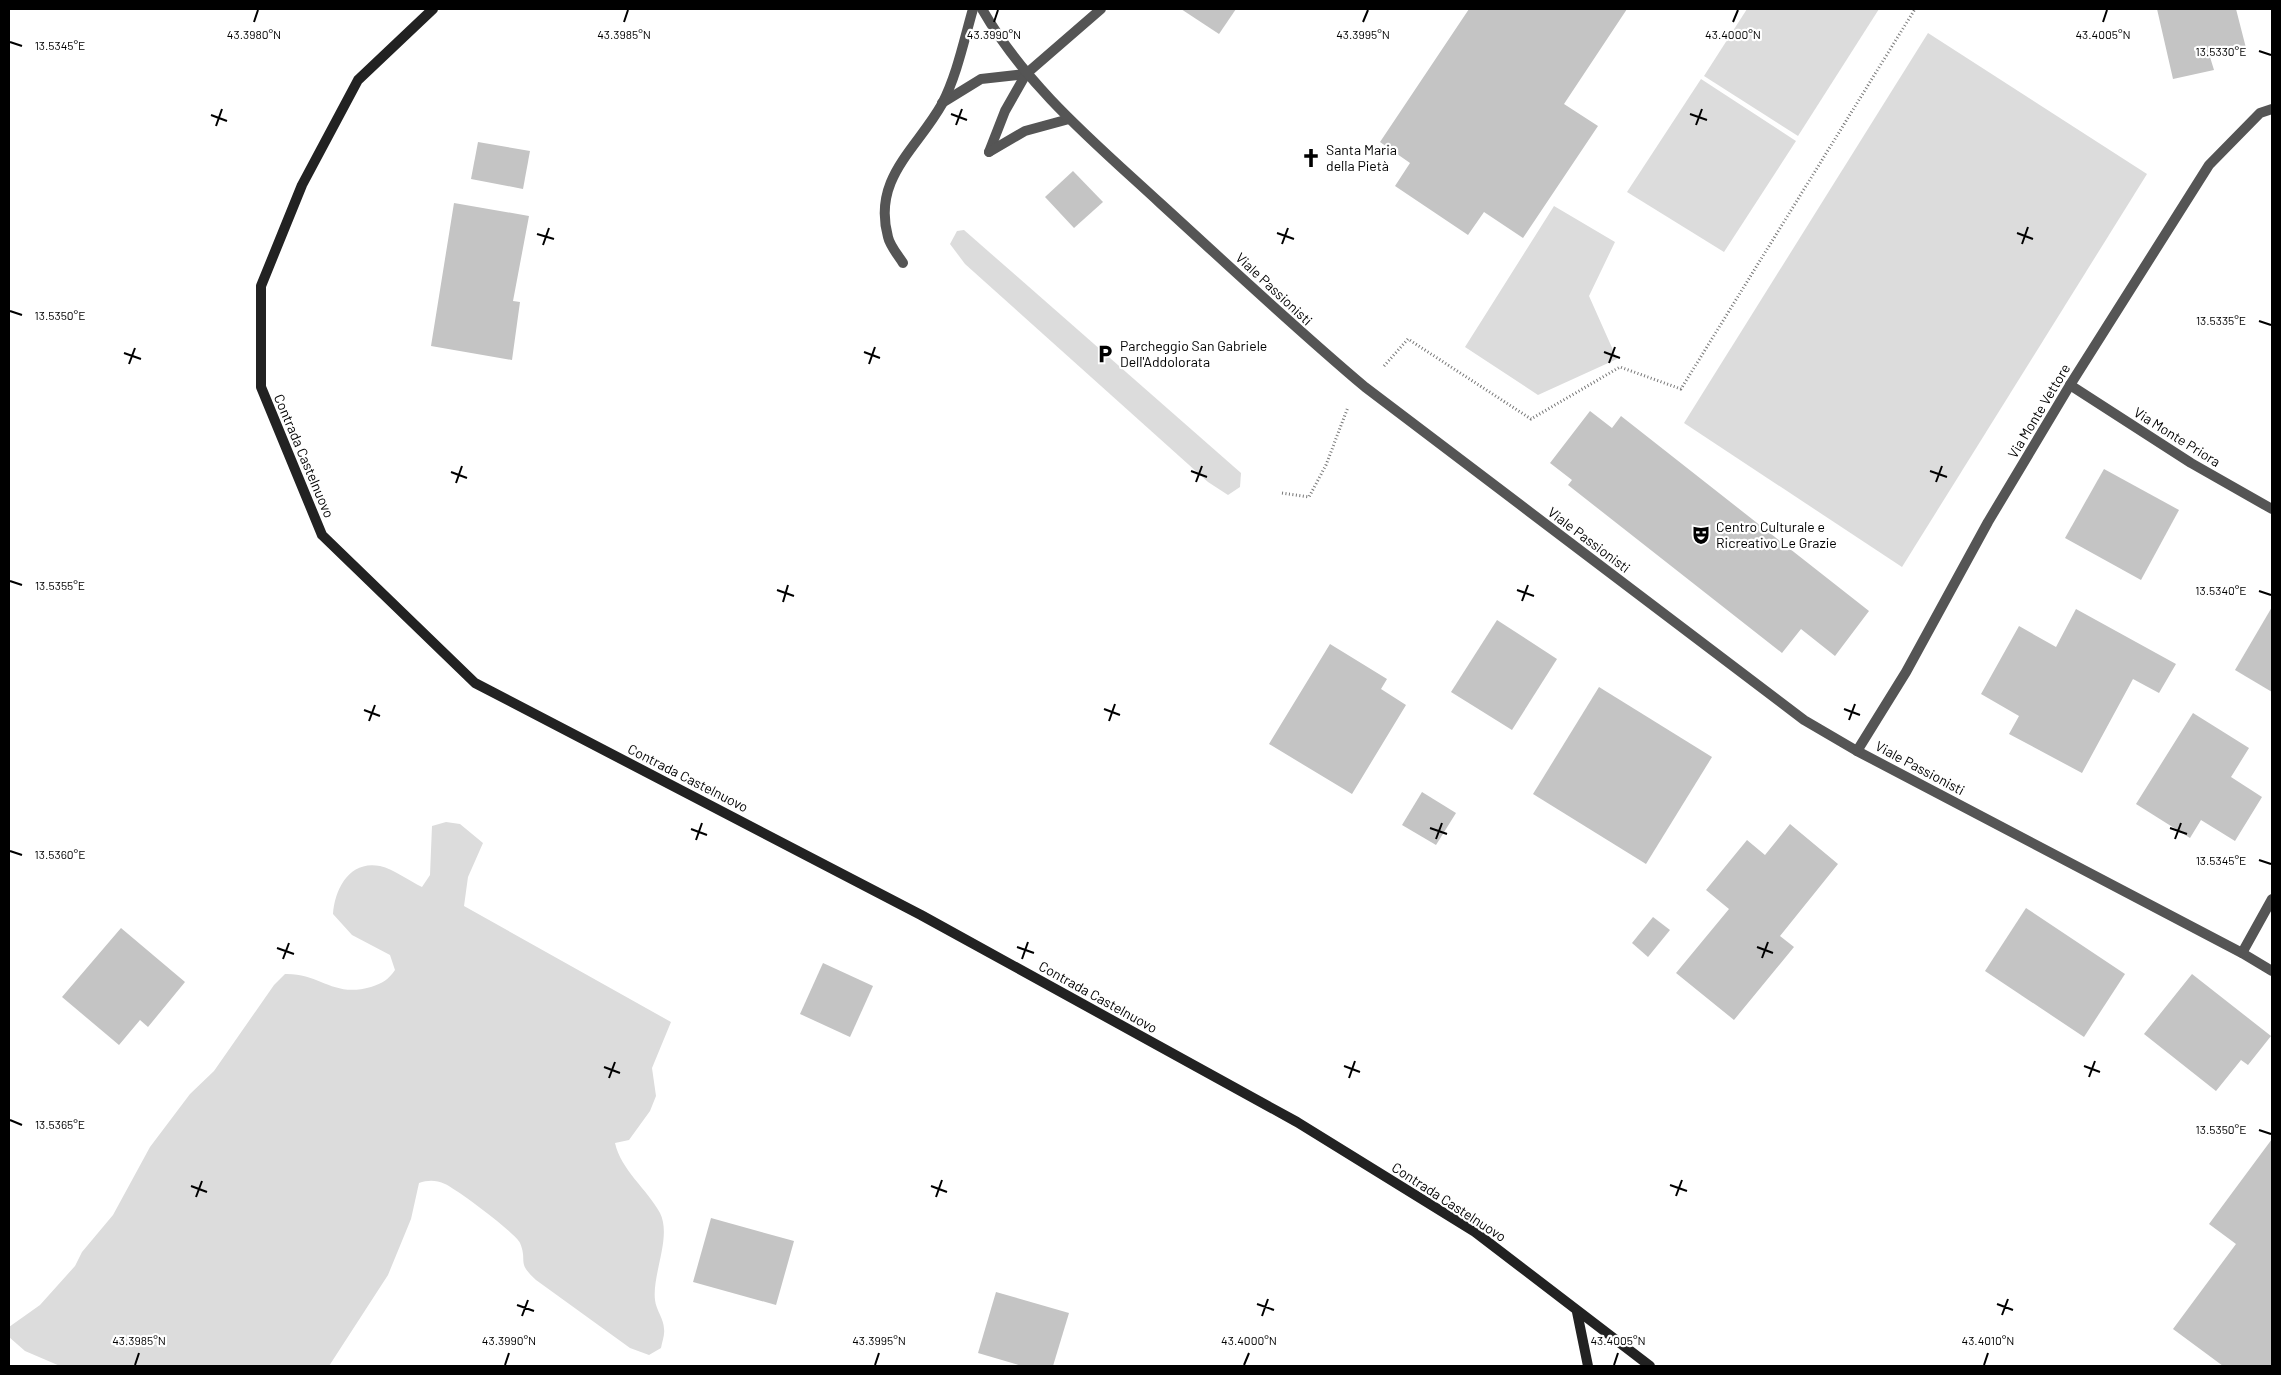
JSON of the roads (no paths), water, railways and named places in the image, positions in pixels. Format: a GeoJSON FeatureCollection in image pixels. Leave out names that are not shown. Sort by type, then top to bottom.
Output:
{"type":"FeatureCollection","features":[{"type":"Feature","properties":{"kind":"main road","name":"Contrada Castelnuovo"},"geometry":{"type":"LineString","coordinates":[[433,9],[358,80],[302,185],[261,286],[261,387],[322,535],[475,683],[921,915],[1296,1122],[1475,1232],[1577,1312],[1650,1366]]}},
{"type":"Feature","properties":{"kind":"main road"},"geometry":{"type":"LineString","coordinates":[[1577,1312],[1588,1366]]}},
{"type":"Feature","properties":{"kind":"street"},"geometry":{"type":"LineString","coordinates":[[903,264],[888,238],[884,200],[898,166],[942,103],[961,51],[973,9]]}},
{"type":"Feature","properties":{"kind":"street","name":"Viale Passionisti"},"geometry":{"type":"LineString","coordinates":[[982,9],[1000,40],[1026,74],[1069,119],[1307,338],[1365,388],[1804,720],[1857,751],[2242,953],[2272,971]]}},
{"type":"Feature","properties":{"kind":"street"},"geometry":{"type":"LineString","coordinates":[[1069,119],[1025,132],[989,152],[1006,111],[1026,74],[1101,9]]}},
{"type":"Feature","properties":{"kind":"street"},"geometry":{"type":"LineString","coordinates":[[942,103],[981,79],[1026,74]]}},
{"type":"Feature","properties":{"kind":"street","name":"Via Monte Vettore"},"geometry":{"type":"LineString","coordinates":[[1857,751],[1906,672],[1988,522],[2070,385],[2209,165],[2260,113],[2272,109]]}},
{"type":"Feature","properties":{"kind":"street","name":"Via Monte Priora"},"geometry":{"type":"LineString","coordinates":[[2070,385],[2191,463],[2272,508]]}},
{"type":"Feature","properties":{"kind":"street"},"geometry":{"type":"LineString","coordinates":[[2242,953],[2272,899]]}},
{"type":"Feature","properties":{"kind":"place","name":"Santa Maria della Pietà"},"geometry":{"type":"Point","coordinates":[1311,158]}},
{"type":"Feature","properties":{"kind":"place","name":"Parcheggio San Gabriele Dell'Addolorata"},"geometry":{"type":"Point","coordinates":[1105,354]}},
{"type":"Feature","properties":{"kind":"place","name":"Centro Culturale e Ricreativo Le Grazie"},"geometry":{"type":"Point","coordinates":[1701,535]}}]}
